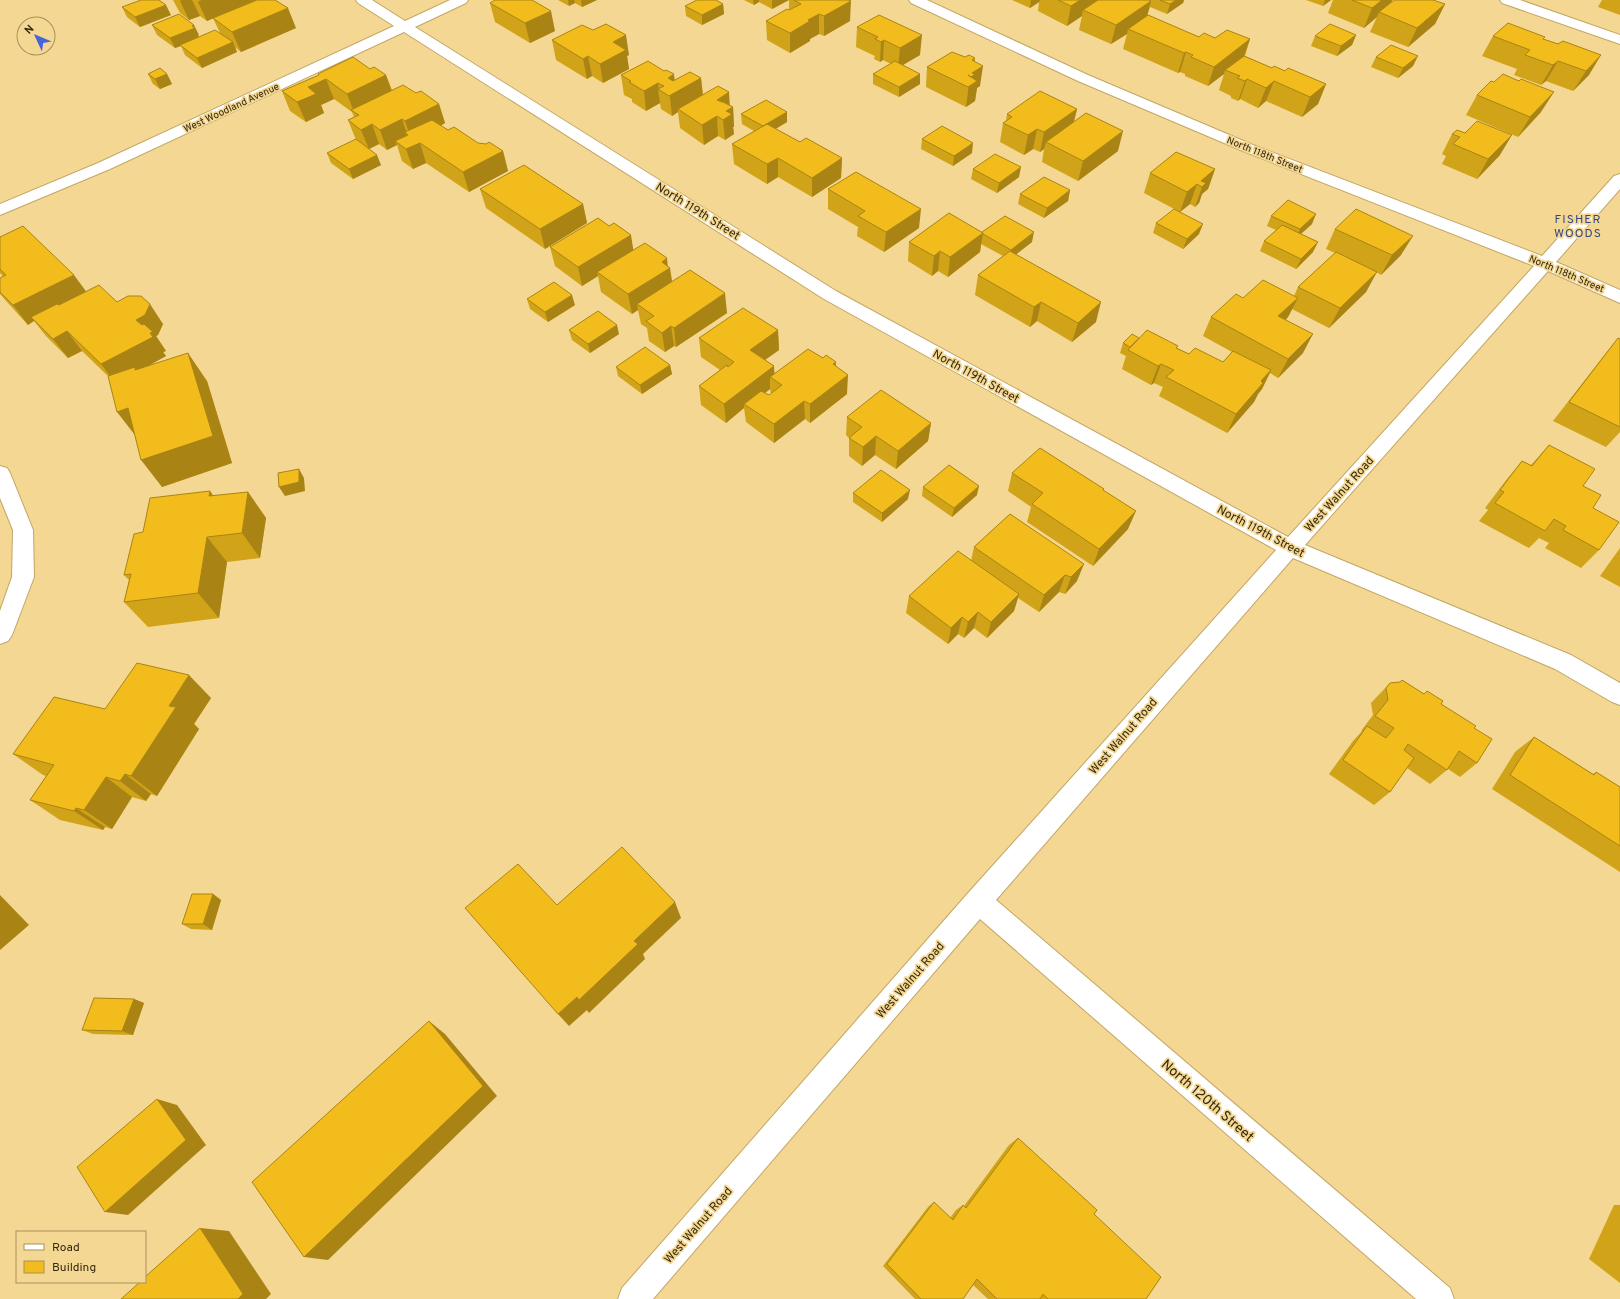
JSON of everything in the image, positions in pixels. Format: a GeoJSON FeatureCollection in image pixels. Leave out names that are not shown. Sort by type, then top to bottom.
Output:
{"type":"FeatureCollection","features":[{"type":"Feature","properties":{"kind":"street","name":"North 119th Street"},"geometry":{"type":"LineString","coordinates":[[364,0],[830,295],[1290,548],[1563,662],[1620,695]]}},
{"type":"Feature","properties":{"kind":"street","name":"West Woodland Avenue"},"geometry":{"type":"LineString","coordinates":[[0,210],[104,166],[460,0]]}},
{"type":"Feature","properties":{"kind":"street","name":"North 118th Street"},"geometry":{"type":"LineString","coordinates":[[916,0],[1083,78],[1241,145],[1546,264],[1620,297]]}},
{"type":"Feature","properties":{"kind":"street"},"geometry":{"type":"LineString","coordinates":[[1507,0],[1620,40]]}},
{"type":"Feature","properties":{"kind":"street","name":"West Walnut Road"},"geometry":{"type":"LineString","coordinates":[[633,1299],[978,901],[1290,548],[1546,264],[1620,179]]}},
{"type":"Feature","properties":{"kind":"street"},"geometry":{"type":"LineString","coordinates":[[0,473],[23,530],[23,578],[4,629],[0,635]]}},
{"type":"Feature","properties":{"kind":"street","name":"North 120th Street"},"geometry":{"type":"LineString","coordinates":[[978,901],[1439,1299]]}},
{"type":"Feature","properties":{"kind":"building"},"geometry":{"type":"Polygon","coordinates":[[[141,0],[159,0],[166,5],[135,17],[122,7],[141,0]]]}},
{"type":"Feature","properties":{"kind":"building"},"geometry":{"type":"Polygon","coordinates":[[[257,0],[275,0],[288,8],[232,32],[213,18],[257,0]]]}},
{"type":"Feature","properties":{"kind":"building"},"geometry":{"type":"Polygon","coordinates":[[[495,0],[532,0],[551,11],[525,23],[490,3],[495,0]]]}},
{"type":"Feature","properties":{"kind":"building"},"geometry":{"type":"Polygon","coordinates":[[[697,0],[716,0],[723,4],[702,15],[685,6],[697,0]]]}},
{"type":"Feature","properties":{"kind":"building"},"geometry":{"type":"Polygon","coordinates":[[[794,0],[851,1],[824,16],[819,14],[790,33],[766,21],[787,9],[789,10],[801,4],[794,0]]]}},
{"type":"Feature","properties":{"kind":"building"},"geometry":{"type":"Polygon","coordinates":[[[1058,0],[1080,0],[1071,6],[1058,0]]]}},
{"type":"Feature","properties":{"kind":"building"},"geometry":{"type":"Polygon","coordinates":[[[1098,0],[1151,1],[1116,25],[1083,10],[1098,0]]]}},
{"type":"Feature","properties":{"kind":"building"},"geometry":{"type":"Polygon","coordinates":[[[1160,0],[1176,0],[1170,4],[1160,0]]]}},
{"type":"Feature","properties":{"kind":"building"},"geometry":{"type":"Polygon","coordinates":[[[1352,0],[1382,0],[1372,8],[1352,0]]]}},
{"type":"Feature","properties":{"kind":"building"},"geometry":{"type":"Polygon","coordinates":[[[1394,0],[1433,0],[1445,4],[1417,28],[1379,12],[1394,0]]]}},
{"type":"Feature","properties":{"kind":"building"},"geometry":{"type":"Polygon","coordinates":[[[179,14],[194,25],[192,26],[195,28],[170,38],[152,25],[179,14]]]}},
{"type":"Feature","properties":{"kind":"building"},"geometry":{"type":"Polygon","coordinates":[[[879,15],[922,35],[900,48],[884,40],[881,42],[875,39],[878,37],[857,27],[879,15]]]}},
{"type":"Feature","properties":{"kind":"building"},"geometry":{"type":"Polygon","coordinates":[[[1148,15],[1199,37],[1204,33],[1215,38],[1227,30],[1250,39],[1214,67],[1191,57],[1193,55],[1186,52],[1184,53],[1128,29],[1148,15]]]}},
{"type":"Feature","properties":{"kind":"building"},"geometry":{"type":"Polygon","coordinates":[[[1508,23],[1545,37],[1543,39],[1558,44],[1563,41],[1601,55],[1586,71],[1558,61],[1553,65],[1525,55],[1530,50],[1493,36],[1508,23]]]}},
{"type":"Feature","properties":{"kind":"building"},"geometry":{"type":"Polygon","coordinates":[[[606,24],[626,35],[613,42],[626,50],[600,64],[588,56],[583,59],[552,40],[582,25],[593,30],[606,24]]]}},
{"type":"Feature","properties":{"kind":"building"},"geometry":{"type":"Polygon","coordinates":[[[1330,24],[1356,35],[1341,46],[1315,36],[1330,24]]]}},
{"type":"Feature","properties":{"kind":"building"},"geometry":{"type":"Polygon","coordinates":[[[215,30],[233,42],[197,58],[180,45],[215,30]]]}},
{"type":"Feature","properties":{"kind":"building"},"geometry":{"type":"Polygon","coordinates":[[[1391,45],[1418,56],[1403,68],[1376,57],[1391,45]]]}},
{"type":"Feature","properties":{"kind":"building"},"geometry":{"type":"Polygon","coordinates":[[[952,52],[965,57],[969,55],[975,58],[972,60],[983,66],[972,73],[975,74],[971,77],[977,81],[968,87],[927,67],[952,52]]]}},
{"type":"Feature","properties":{"kind":"building"},"geometry":{"type":"Polygon","coordinates":[[[1244,56],[1272,68],[1274,66],[1285,71],[1288,68],[1326,84],[1310,97],[1274,81],[1266,88],[1247,79],[1245,81],[1237,78],[1240,76],[1225,70],[1244,56]]]}},
{"type":"Feature","properties":{"kind":"building"},"geometry":{"type":"Polygon","coordinates":[[[353,57],[370,69],[374,67],[386,75],[347,94],[326,79],[308,87],[316,94],[297,102],[282,91],[319,75],[318,74],[353,57]]]}},
{"type":"Feature","properties":{"kind":"building"},"geometry":{"type":"Polygon","coordinates":[[[648,61],[664,71],[666,70],[674,74],[668,78],[673,81],[690,72],[701,78],[669,96],[658,89],[664,86],[658,83],[644,91],[621,75],[648,61]]]}},
{"type":"Feature","properties":{"kind":"building"},"geometry":{"type":"Polygon","coordinates":[[[895,61],[920,74],[899,87],[873,74],[895,61]]]}},
{"type":"Feature","properties":{"kind":"building"},"geometry":{"type":"Polygon","coordinates":[[[160,68],[167,74],[155,79],[148,74],[160,68]]]}},
{"type":"Feature","properties":{"kind":"building"},"geometry":{"type":"Polygon","coordinates":[[[1503,74],[1519,81],[1521,79],[1554,92],[1530,117],[1477,95],[1491,81],[1494,82],[1503,74]]]}},
{"type":"Feature","properties":{"kind":"building"},"geometry":{"type":"Polygon","coordinates":[[[403,85],[416,93],[421,91],[439,104],[405,121],[402,119],[380,130],[372,124],[361,130],[348,120],[359,115],[351,110],[403,85]]]}},
{"type":"Feature","properties":{"kind":"building"},"geometry":{"type":"Polygon","coordinates":[[[718,86],[729,92],[717,100],[733,107],[726,111],[732,114],[723,120],[717,116],[702,125],[678,109],[718,86]]]}},
{"type":"Feature","properties":{"kind":"building"},"geometry":{"type":"Polygon","coordinates":[[[1040,91],[1077,109],[1044,132],[1037,129],[1028,135],[1003,123],[1012,117],[1007,114],[1040,91]]]}},
{"type":"Feature","properties":{"kind":"building"},"geometry":{"type":"Polygon","coordinates":[[[766,100],[787,112],[763,126],[741,114],[766,100]]]}},
{"type":"Feature","properties":{"kind":"building"},"geometry":{"type":"Polygon","coordinates":[[[1086,113],[1123,131],[1083,161],[1046,142],[1086,113]]]}},
{"type":"Feature","properties":{"kind":"building"},"geometry":{"type":"Polygon","coordinates":[[[432,120],[448,130],[454,127],[478,143],[486,144],[489,142],[503,151],[463,172],[420,143],[406,149],[395,141],[408,135],[405,132],[432,120]]]}},
{"type":"Feature","properties":{"kind":"building"},"geometry":{"type":"Polygon","coordinates":[[[1477,121],[1512,135],[1488,159],[1453,144],[1460,137],[1452,134],[1457,130],[1465,133],[1477,121]]]}},
{"type":"Feature","properties":{"kind":"building"},"geometry":{"type":"Polygon","coordinates":[[[767,124],[800,142],[806,138],[842,158],[812,178],[778,158],[767,164],[732,144],[767,124]]]}},
{"type":"Feature","properties":{"kind":"building"},"geometry":{"type":"Polygon","coordinates":[[[942,126],[973,143],[954,156],[922,139],[942,126]]]}},
{"type":"Feature","properties":{"kind":"building"},"geometry":{"type":"Polygon","coordinates":[[[356,139],[377,155],[349,169],[327,153],[356,139]]]}},
{"type":"Feature","properties":{"kind":"building"},"geometry":{"type":"Polygon","coordinates":[[[1176,152],[1215,169],[1201,181],[1206,183],[1202,187],[1197,184],[1187,192],[1150,173],[1176,152]]]}},
{"type":"Feature","properties":{"kind":"building"},"geometry":{"type":"Polygon","coordinates":[[[995,154],[1021,167],[999,183],[973,169],[995,154]]]}},
{"type":"Feature","properties":{"kind":"building"},"geometry":{"type":"Polygon","coordinates":[[[524,165],[583,204],[540,229],[480,189],[524,165]]]}},
{"type":"Feature","properties":{"kind":"building"},"geometry":{"type":"Polygon","coordinates":[[[856,172],[921,209],[886,232],[858,216],[865,211],[828,189],[856,172]]]}},
{"type":"Feature","properties":{"kind":"building"},"geometry":{"type":"Polygon","coordinates":[[[1044,177],[1070,190],[1047,208],[1020,194],[1044,177]]]}},
{"type":"Feature","properties":{"kind":"building"},"geometry":{"type":"Polygon","coordinates":[[[1288,200],[1316,214],[1300,229],[1271,216],[1288,200]]]}},
{"type":"Feature","properties":{"kind":"building"},"geometry":{"type":"Polygon","coordinates":[[[1174,209],[1203,224],[1187,239],[1156,223],[1174,209]]]}},
{"type":"Feature","properties":{"kind":"building"},"geometry":{"type":"Polygon","coordinates":[[[1356,209],[1413,236],[1392,255],[1335,229],[1356,209]]]}},
{"type":"Feature","properties":{"kind":"building"},"geometry":{"type":"Polygon","coordinates":[[[949,213],[983,233],[950,257],[940,251],[934,256],[909,242],[949,213]]]}},
{"type":"Feature","properties":{"kind":"building"},"geometry":{"type":"Polygon","coordinates":[[[1005,216],[1034,232],[1011,250],[982,232],[1005,216]]]}},
{"type":"Feature","properties":{"kind":"building"},"geometry":{"type":"Polygon","coordinates":[[[598,218],[609,226],[614,223],[631,235],[578,267],[550,247],[598,218]]]}},
{"type":"Feature","properties":{"kind":"building"},"geometry":{"type":"Polygon","coordinates":[[[1282,225],[1318,242],[1301,259],[1264,241],[1282,225]]]}},
{"type":"Feature","properties":{"kind":"building"},"geometry":{"type":"Polygon","coordinates":[[[23,226],[74,275],[13,305],[0,292],[0,278],[6,275],[0,269],[0,237],[23,226]]]}},
{"type":"Feature","properties":{"kind":"building"},"geometry":{"type":"Polygon","coordinates":[[[645,243],[667,258],[662,262],[670,268],[628,294],[597,272],[645,243]]]}},
{"type":"Feature","properties":{"kind":"building"},"geometry":{"type":"Polygon","coordinates":[[[1010,251],[1101,302],[1078,323],[1041,302],[1034,307],[978,275],[1010,251]]]}},
{"type":"Feature","properties":{"kind":"building"},"geometry":{"type":"Polygon","coordinates":[[[1336,252],[1377,272],[1340,308],[1298,287],[1336,252]]]}},
{"type":"Feature","properties":{"kind":"building"},"geometry":{"type":"Polygon","coordinates":[[[690,270],[725,293],[674,328],[671,326],[662,333],[646,321],[654,316],[637,304],[690,270]]]}},
{"type":"Feature","properties":{"kind":"building"},"geometry":{"type":"Polygon","coordinates":[[[1263,280],[1298,298],[1278,316],[1313,334],[1288,359],[1211,317],[1236,294],[1243,298],[1263,280]]]}},
{"type":"Feature","properties":{"kind":"building"},"geometry":{"type":"Polygon","coordinates":[[[554,282],[572,295],[545,312],[527,299],[554,282]]]}},
{"type":"Feature","properties":{"kind":"building"},"geometry":{"type":"Polygon","coordinates":[[[99,285],[117,302],[128,296],[141,296],[150,304],[145,315],[136,320],[142,325],[144,324],[153,332],[150,333],[153,337],[101,364],[67,331],[53,339],[31,317],[99,285]]]}},
{"type":"Feature","properties":{"kind":"building"},"geometry":{"type":"Polygon","coordinates":[[[743,308],[778,330],[750,350],[774,366],[724,404],[699,386],[727,365],[728,367],[734,362],[699,338],[743,308]]]}},
{"type":"Feature","properties":{"kind":"building"},"geometry":{"type":"Polygon","coordinates":[[[598,311],[617,325],[588,344],[569,330],[598,311]]]}},
{"type":"Feature","properties":{"kind":"building"},"geometry":{"type":"Polygon","coordinates":[[[1147,330],[1178,346],[1176,348],[1189,354],[1195,348],[1223,362],[1233,351],[1271,370],[1261,381],[1263,383],[1236,414],[1166,377],[1174,370],[1161,364],[1158,366],[1128,350],[1147,330]]]}},
{"type":"Feature","properties":{"kind":"building"},"geometry":{"type":"Polygon","coordinates":[[[1132,334],[1139,338],[1130,347],[1123,343],[1132,334]]]}},
{"type":"Feature","properties":{"kind":"building"},"geometry":{"type":"Polygon","coordinates":[[[1618,338],[1620,339],[1620,427],[1569,402],[1618,338]]]}},
{"type":"Feature","properties":{"kind":"building"},"geometry":{"type":"Polygon","coordinates":[[[645,347],[670,365],[640,385],[616,367],[645,347]]]}},
{"type":"Feature","properties":{"kind":"building"},"geometry":{"type":"Polygon","coordinates":[[[808,349],[823,358],[826,355],[836,362],[833,364],[848,375],[810,404],[804,401],[774,424],[744,404],[761,391],[769,395],[782,385],[770,377],[808,349]]]}},
{"type":"Feature","properties":{"kind":"building"},"geometry":{"type":"Polygon","coordinates":[[[188,353],[213,436],[141,460],[128,408],[117,412],[108,376],[135,367],[135,370],[188,353]]]}},
{"type":"Feature","properties":{"kind":"building"},"geometry":{"type":"Polygon","coordinates":[[[881,390],[931,423],[898,451],[876,436],[863,447],[849,438],[862,427],[847,417],[881,390]]]}},
{"type":"Feature","properties":{"kind":"building"},"geometry":{"type":"Polygon","coordinates":[[[1549,445],[1595,469],[1583,486],[1601,495],[1593,508],[1619,522],[1599,550],[1563,530],[1566,526],[1554,519],[1545,531],[1495,503],[1504,492],[1500,490],[1522,461],[1532,466],[1549,445]]]}},
{"type":"Feature","properties":{"kind":"building"},"geometry":{"type":"Polygon","coordinates":[[[1040,448],[1136,511],[1099,549],[1032,504],[1043,493],[1012,473],[1040,448]]]}},
{"type":"Feature","properties":{"kind":"building"},"geometry":{"type":"Polygon","coordinates":[[[949,465],[979,486],[954,508],[923,487],[949,465]]]}},
{"type":"Feature","properties":{"kind":"building"},"geometry":{"type":"Polygon","coordinates":[[[299,469],[299,482],[279,487],[278,473],[299,469]]]}},
{"type":"Feature","properties":{"kind":"building"},"geometry":{"type":"Polygon","coordinates":[[[881,470],[910,490],[882,513],[853,493],[881,470]]]}},
{"type":"Feature","properties":{"kind":"building"},"geometry":{"type":"Polygon","coordinates":[[[210,491],[209,496],[248,492],[242,533],[207,537],[198,593],[124,602],[131,574],[124,575],[134,534],[143,532],[150,498],[210,491]]]}},
{"type":"Feature","properties":{"kind":"building"},"geometry":{"type":"Polygon","coordinates":[[[1010,514],[1084,564],[1071,577],[1065,575],[1044,595],[974,547],[1010,514]]]}},
{"type":"Feature","properties":{"kind":"building"},"geometry":{"type":"Polygon","coordinates":[[[958,551],[1019,594],[991,622],[978,612],[968,622],[962,617],[951,628],[909,596],[958,551]]]}},
{"type":"Feature","properties":{"kind":"building"},"geometry":{"type":"Polygon","coordinates":[[[137,663],[189,675],[169,706],[176,707],[131,776],[125,774],[120,781],[106,777],[84,810],[76,808],[74,811],[30,800],[54,765],[13,754],[54,697],[105,709],[137,663]]]}},
{"type":"Feature","properties":{"kind":"building"},"geometry":{"type":"Polygon","coordinates":[[[1402,680],[1424,694],[1427,691],[1443,701],[1441,704],[1476,726],[1474,728],[1492,739],[1477,763],[1459,751],[1447,770],[1408,744],[1404,750],[1414,758],[1390,792],[1343,760],[1367,726],[1386,738],[1394,728],[1375,716],[1388,700],[1386,688],[1390,683],[1400,682],[1402,680]]]}},
{"type":"Feature","properties":{"kind":"building"},"geometry":{"type":"Polygon","coordinates":[[[1534,737],[1594,775],[1596,772],[1620,787],[1620,846],[1510,775],[1534,737]]]}},
{"type":"Feature","properties":{"kind":"building"},"geometry":{"type":"Polygon","coordinates":[[[622,847],[675,902],[634,941],[638,944],[579,1000],[577,997],[558,1014],[465,908],[518,864],[557,905],[622,847]]]}},
{"type":"Feature","properties":{"kind":"building"},"geometry":{"type":"Polygon","coordinates":[[[192,894],[213,894],[203,924],[182,924],[192,894]]]}},
{"type":"Feature","properties":{"kind":"building"},"geometry":{"type":"Polygon","coordinates":[[[94,998],[134,999],[122,1031],[82,1030],[94,998]]]}},
{"type":"Feature","properties":{"kind":"building"},"geometry":{"type":"Polygon","coordinates":[[[429,1021],[483,1086],[304,1257],[252,1182],[429,1021]]]}},
{"type":"Feature","properties":{"kind":"building"},"geometry":{"type":"Polygon","coordinates":[[[157,1099],[186,1140],[105,1212],[77,1167],[157,1099]]]}},
{"type":"Feature","properties":{"kind":"building"},"geometry":{"type":"Polygon","coordinates":[[[1018,1138],[1097,1210],[1094,1214],[1161,1277],[1146,1299],[1048,1299],[1043,1294],[1040,1299],[997,1299],[977,1279],[963,1299],[921,1299],[887,1264],[934,1202],[953,1220],[963,1205],[966,1208],[1018,1138]]]}},
{"type":"Feature","properties":{"kind":"building"},"geometry":{"type":"Polygon","coordinates":[[[200,1228],[243,1294],[238,1299],[121,1299],[139,1283],[146,1283],[146,1276],[200,1228]]]}},
{"type":"Feature","properties":{"kind":"district","name":"FISHER WOODS"},"geometry":{"type":"Point","coordinates":[1578,226]}}]}
